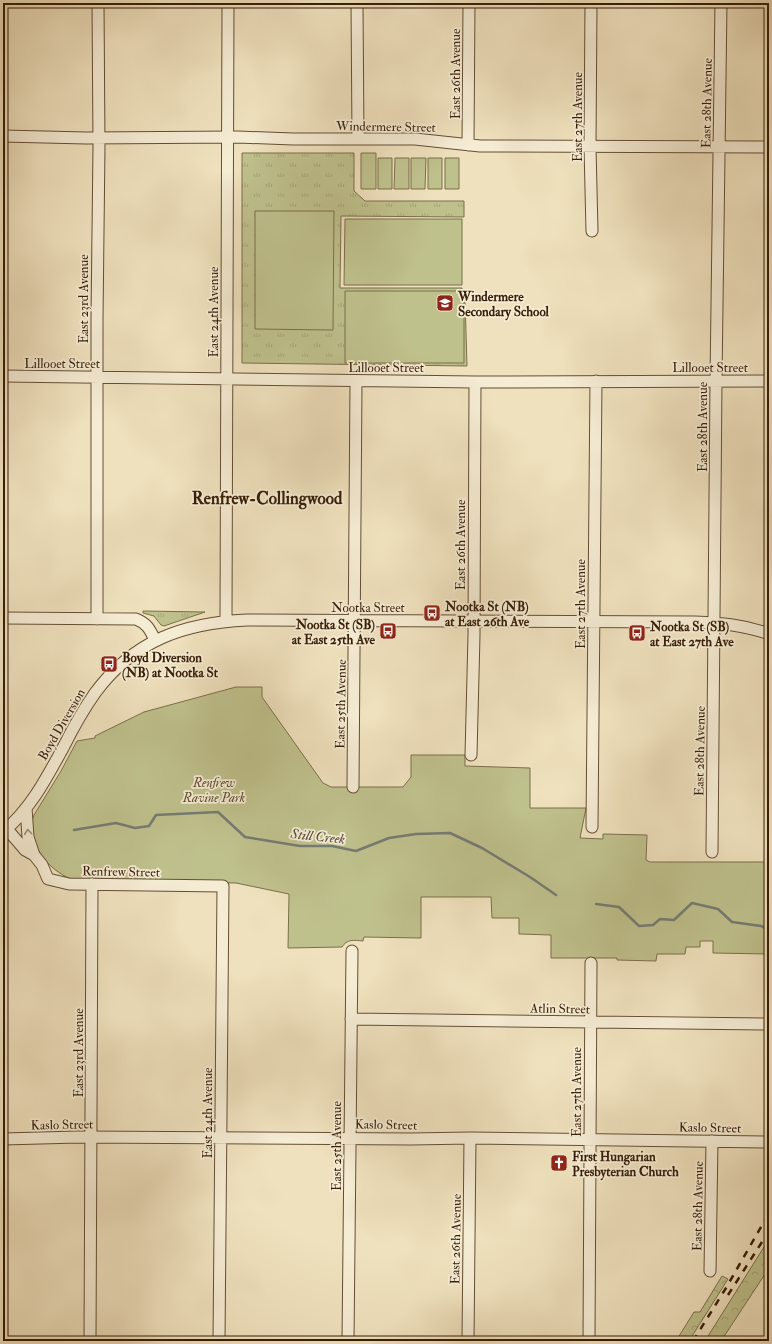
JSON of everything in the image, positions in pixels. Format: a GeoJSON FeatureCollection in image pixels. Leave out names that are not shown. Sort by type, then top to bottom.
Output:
{"type":"FeatureCollection","features":[{"type":"Feature","properties":{"kind":"street","name":"East 23rd Avenue"},"geometry":{"type":"LineString","coordinates":[[97,619],[99,138],[98,3]]}},
{"type":"Feature","properties":{"kind":"street","name":"East 24th Avenue"},"geometry":{"type":"LineString","coordinates":[[226,621],[228,3]]}},
{"type":"Feature","properties":{"kind":"street"},"geometry":{"type":"LineString","coordinates":[[357,3],[358,139]]}},
{"type":"Feature","properties":{"kind":"street","name":"East 26th Avenue"},"geometry":{"type":"LineString","coordinates":[[468,145],[469,3]]}},
{"type":"Feature","properties":{"kind":"street","name":"East 27th Avenue"},"geometry":{"type":"LineString","coordinates":[[591,3],[590,147],[592,231]]}},
{"type":"Feature","properties":{"kind":"street","name":"East 28th Avenue"},"geometry":{"type":"LineString","coordinates":[[712,852],[721,3]]}},
{"type":"Feature","properties":{"kind":"street","name":"Windermere Street"},"geometry":{"type":"LineString","coordinates":[[3,136],[99,138],[228,137],[265,139],[416,139],[468,145],[769,147]]}},
{"type":"Feature","properties":{"kind":"street","name":"Lillooet Street"},"geometry":{"type":"LineString","coordinates":[[3,376],[475,382],[769,381]]}},
{"type":"Feature","properties":{"kind":"street","name":"East 25th Avenue"},"geometry":{"type":"LineString","coordinates":[[353,787],[356,381]]}},
{"type":"Feature","properties":{"kind":"street","name":"East 27th Avenue"},"geometry":{"type":"LineString","coordinates":[[592,827],[596,381]]}},
{"type":"Feature","properties":{"kind":"street","name":"East 26th Avenue"},"geometry":{"type":"LineString","coordinates":[[472,755],[475,382]]}},
{"type":"Feature","properties":{"kind":"street"},"geometry":{"type":"LineString","coordinates":[[3,618],[136,619],[143,622],[149,628],[155,640]]}},
{"type":"Feature","properties":{"kind":"street","name":"Nootka Street"},"geometry":{"type":"LineString","coordinates":[[155,640],[180,630],[203,624],[247,620],[714,623],[742,626],[769,634]]}},
{"type":"Feature","properties":{"kind":"street","name":"Boyd Diversion"},"geometry":{"type":"LineString","coordinates":[[5,830],[26,808],[42,786],[80,716],[95,692],[119,666],[155,640]]}},
{"type":"Feature","properties":{"kind":"street","name":"Renfrew Street"},"geometry":{"type":"LineString","coordinates":[[26,808],[28,837],[34,855],[42,865],[48,879],[69,884],[223,886]]}},
{"type":"Feature","properties":{"kind":"street","name":"Renfrew Street"},"geometry":{"type":"LineString","coordinates":[[5,830],[24,850],[34,855]]}},
{"type":"Feature","properties":{"kind":"street","name":"East 23rd Avenue"},"geometry":{"type":"LineString","coordinates":[[90,1341],[92,884]]}},
{"type":"Feature","properties":{"kind":"street","name":"East 24th Avenue"},"geometry":{"type":"LineString","coordinates":[[219,1341],[223,886]]}},
{"type":"Feature","properties":{"kind":"street","name":"East 25th Avenue"},"geometry":{"type":"LineString","coordinates":[[348,1341],[352,951]]}},
{"type":"Feature","properties":{"kind":"street","name":"East 27th Avenue"},"geometry":{"type":"LineString","coordinates":[[589,1341],[591,963]]}},
{"type":"Feature","properties":{"kind":"street","name":"Atlin Street"},"geometry":{"type":"LineString","coordinates":[[351,1019],[769,1024]]}},
{"type":"Feature","properties":{"kind":"street","name":"Kaslo Street"},"geometry":{"type":"LineString","coordinates":[[3,1139],[92,1137],[470,1138],[769,1142]]}},
{"type":"Feature","properties":{"kind":"street","name":"East 26th Avenue"},"geometry":{"type":"LineString","coordinates":[[468,1341],[470,1138]]}},
{"type":"Feature","properties":{"kind":"street","name":"East 28th Avenue"},"geometry":{"type":"LineString","coordinates":[[710,1270],[712,1141]]}},
{"type":"Feature","properties":{"kind":"green space"},"geometry":{"type":"Polygon","coordinates":[[[242,153],[354,153],[354,191],[365,201],[464,201],[464,217],[341,216],[340,288],[462,288],[462,298],[465,298],[467,366],[242,363],[242,153]]]}},
{"type":"Feature","properties":{"kind":"green space"},"geometry":{"type":"Polygon","coordinates":[[[361,153],[376,153],[376,189],[361,189],[361,153]]]}},
{"type":"Feature","properties":{"kind":"green space"},"geometry":{"type":"Polygon","coordinates":[[[378,158],[392,158],[392,189],[378,189],[378,158]]]}},
{"type":"Feature","properties":{"kind":"green space"},"geometry":{"type":"Polygon","coordinates":[[[395,158],[409,158],[409,189],[394,189],[395,158]]]}},
{"type":"Feature","properties":{"kind":"green space"},"geometry":{"type":"Polygon","coordinates":[[[411,158],[426,158],[425,189],[411,189],[411,158]]]}},
{"type":"Feature","properties":{"kind":"green space"},"geometry":{"type":"Polygon","coordinates":[[[428,158],[442,158],[442,189],[428,189],[428,158]]]}},
{"type":"Feature","properties":{"kind":"green space"},"geometry":{"type":"Polygon","coordinates":[[[445,158],[459,158],[459,189],[445,189],[445,158]]]}},
{"type":"Feature","properties":{"kind":"green space"},"geometry":{"type":"Polygon","coordinates":[[[255,211],[334,211],[333,330],[255,329],[255,211]]]}},
{"type":"Feature","properties":{"kind":"green space"},"geometry":{"type":"Polygon","coordinates":[[[345,219],[462,219],[462,285],[344,285],[345,219]]]}},
{"type":"Feature","properties":{"kind":"green space"},"geometry":{"type":"Polygon","coordinates":[[[345,291],[460,291],[460,300],[464,301],[464,363],[345,363],[345,291]]]}},
{"type":"Feature","properties":{"kind":"green space"},"geometry":{"type":"Polygon","coordinates":[[[143,611],[205,612],[164,626],[161,625],[154,616],[143,613],[143,611]]]}},
{"type":"Feature","properties":{"kind":"green space","name":"Renfrew Ravine Park"},"geometry":{"type":"Polygon","coordinates":[[[236,687],[262,687],[262,697],[323,783],[331,787],[403,787],[411,777],[411,755],[465,755],[465,766],[530,768],[530,808],[586,808],[580,838],[603,839],[603,834],[647,835],[646,860],[650,862],[768,862],[769,954],[713,953],[713,941],[700,941],[700,947],[686,947],[685,954],[657,954],[656,961],[617,960],[617,958],[551,958],[551,935],[519,934],[519,918],[492,918],[491,897],[421,897],[421,938],[364,937],[363,941],[348,941],[342,947],[288,948],[289,894],[236,883],[83,881],[71,879],[62,875],[47,862],[35,844],[32,835],[34,815],[61,771],[77,741],[95,738],[95,736],[144,712],[236,687]]]}},
{"type":"Feature","properties":{"kind":"green space"},"geometry":{"type":"Polygon","coordinates":[[[769,1239],[769,1268],[721,1341],[705,1341],[769,1239]]]}},
{"type":"Feature","properties":{"kind":"green space"},"geometry":{"type":"Polygon","coordinates":[[[722,1276],[728,1279],[689,1341],[676,1341],[694,1312],[700,1312],[722,1276]]]}},
{"type":"Feature","properties":{"kind":"waterway","name":"Still Creek"},"geometry":{"type":"LineString","coordinates":[[74,830],[116,823],[135,828],[149,826],[156,815],[218,812],[245,837],[300,846],[332,846],[356,851],[389,838],[416,834],[450,833],[482,848],[530,877],[556,895]]}},
{"type":"Feature","properties":{"kind":"waterway","name":"Still Creek"},"geometry":{"type":"LineString","coordinates":[[596,904],[619,907],[639,926],[653,925],[660,919],[674,920],[692,903],[718,909],[732,922],[761,926],[769,930]]}},
{"type":"Feature","properties":{"kind":"railway"},"geometry":{"type":"LineString","coordinates":[[693,1341],[726,1288],[769,1213]]}},
{"type":"Feature","properties":{"kind":"railway"},"geometry":{"type":"LineString","coordinates":[[728,1295],[769,1231]]}},
{"type":"Feature","properties":{"kind":"place","name":"Windermere Secondary School"},"geometry":{"type":"Point","coordinates":[445,303]}},
{"type":"Feature","properties":{"kind":"place","name":"Nootka St (NB) at East 26th Ave"},"geometry":{"type":"Point","coordinates":[432,613]}},
{"type":"Feature","properties":{"kind":"place","name":"Nootka St (SB) at East 25th Ave"},"geometry":{"type":"Point","coordinates":[388,631]}},
{"type":"Feature","properties":{"kind":"place","name":"Nootka St (SB) at East 27th Ave"},"geometry":{"type":"Point","coordinates":[637,633]}},
{"type":"Feature","properties":{"kind":"place","name":"Boyd Diversion (NB) at Nootka St"},"geometry":{"type":"Point","coordinates":[109,664]}},
{"type":"Feature","properties":{"kind":"place","name":"First Hungarian Presbyterian Church"},"geometry":{"type":"Point","coordinates":[559,1163]}},
{"type":"Feature","properties":{"kind":"district","name":"Renfrew-Collingwood"},"geometry":{"type":"Point","coordinates":[267,498]}}]}
